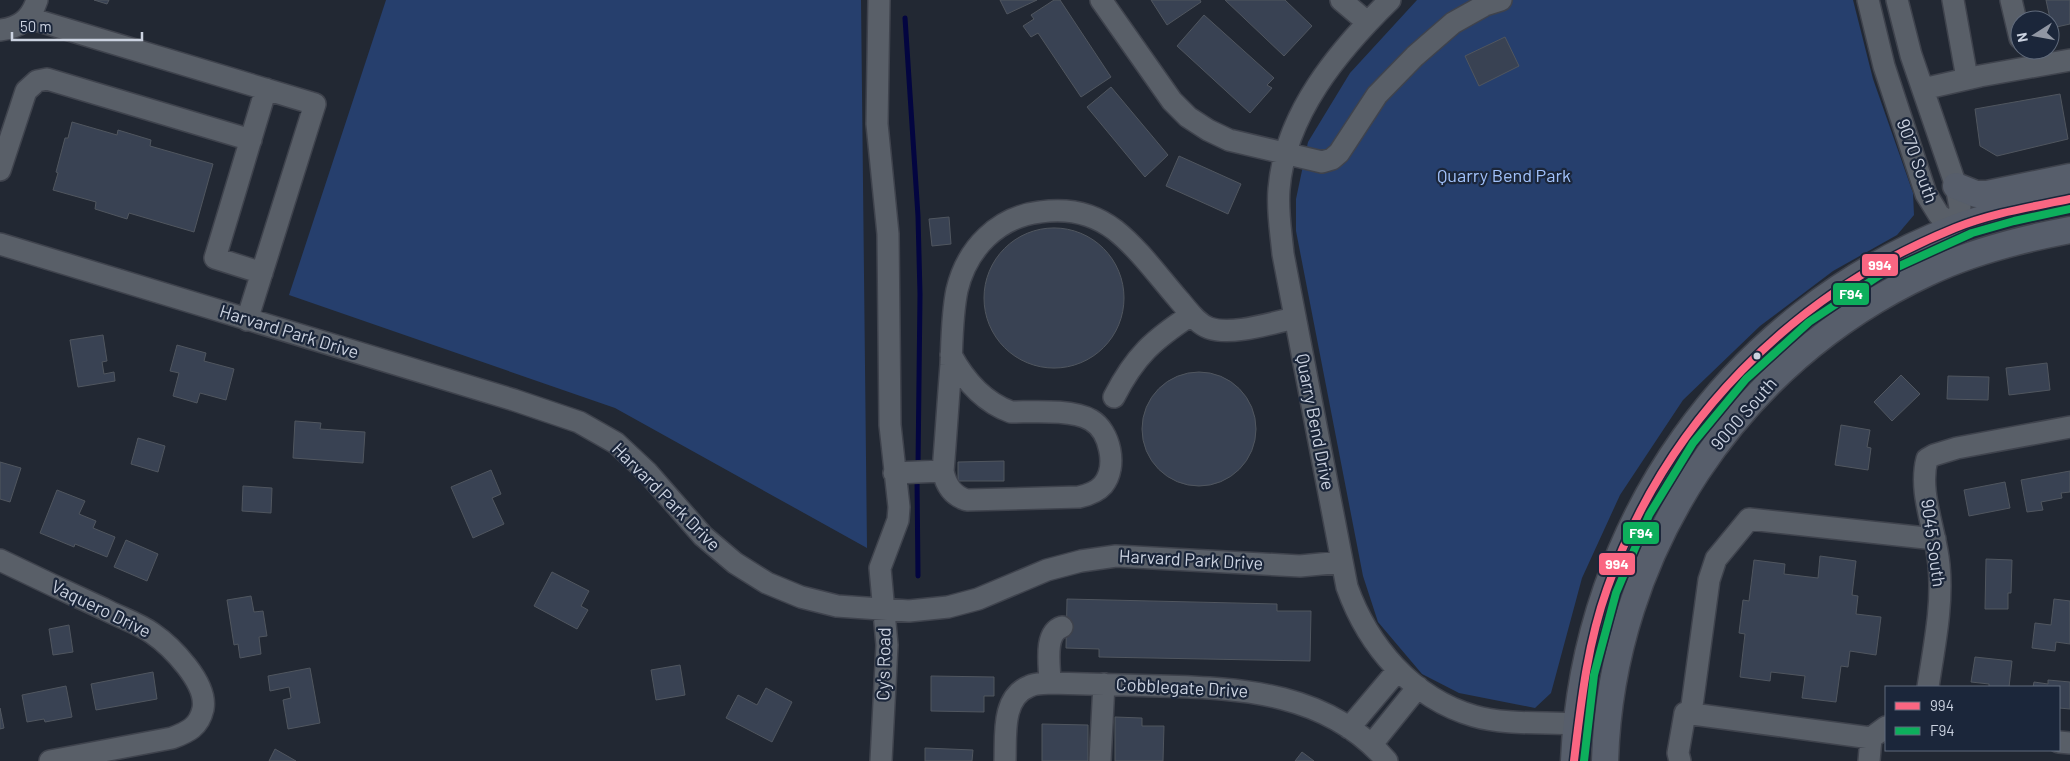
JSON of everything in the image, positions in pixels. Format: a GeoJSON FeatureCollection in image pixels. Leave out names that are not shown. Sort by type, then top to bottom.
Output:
{"type":"FeatureCollection","features":[{"type":"Feature","properties":{"kind":"main road"},"geometry":{"type":"LineString","coordinates":[[1956,186],[1976,194],[1987,194],[2070,177]]}},
{"type":"Feature","properties":{"kind":"main road","name":"9000 South"},"geometry":{"type":"LineString","coordinates":[[1574,761],[1577,724],[1588,650],[1616,559],[1649,491],[1691,427],[1733,377],[1804,314],[1855,278],[1888,259],[1957,228],[2005,212],[2070,199]]}},
{"type":"Feature","properties":{"kind":"main road"},"geometry":{"type":"LineString","coordinates":[[1796,357],[1814,331],[1842,304],[1878,279],[1926,255],[1957,228],[1986,231],[2070,214]]}},
{"type":"Feature","properties":{"kind":"main road","name":"9000 South"},"geometry":{"type":"LineString","coordinates":[[1605,761],[1608,712],[1619,650],[1637,588],[1649,558],[1679,501],[1712,450],[1751,402],[1796,357],[1854,314],[1900,286],[1928,273],[1991,250],[2070,230]]}},
{"type":"Feature","properties":{"kind":"street"},"geometry":{"type":"LineString","coordinates":[[880,0],[877,115],[888,234],[890,425],[918,472],[947,484],[960,498],[968,500],[1079,497],[1090,494],[1102,486],[1107,479],[1110,462],[1106,438],[1101,428],[1082,416],[1072,414],[1011,412],[1004,409],[972,388],[951,355]]}},
{"type":"Feature","properties":{"kind":"street"},"geometry":{"type":"LineString","coordinates":[[1101,0],[1172,101],[1188,117],[1208,130],[1229,140],[1322,162],[1332,159],[1339,153],[1377,95],[1415,56],[1453,23],[1486,5],[1501,0]]}},
{"type":"Feature","properties":{"kind":"street"},"geometry":{"type":"LineString","coordinates":[[1342,0],[1367,22]]}},
{"type":"Feature","properties":{"kind":"street","name":"Quarry Bend Drive"},"geometry":{"type":"LineString","coordinates":[[1390,0],[1367,22],[1333,63],[1304,107],[1284,154],[1279,189],[1280,222],[1295,318],[1347,587],[1356,611],[1367,632],[1398,670],[1418,688],[1436,700],[1475,716],[1518,721],[1577,724]]}},
{"type":"Feature","properties":{"kind":"street","name":"9070 South"},"geometry":{"type":"LineString","coordinates":[[1868,0],[1884,66],[1926,194],[1939,215],[1957,228],[1960,207],[1956,186],[1911,55],[1897,0]]}},
{"type":"Feature","properties":{"kind":"street"},"geometry":{"type":"LineString","coordinates":[[1953,0],[1968,78]]}},
{"type":"Feature","properties":{"kind":"street"},"geometry":{"type":"LineString","coordinates":[[0,30],[10,29],[20,24],[33,9],[315,104],[247,320]]}},
{"type":"Feature","properties":{"kind":"street"},"geometry":{"type":"LineString","coordinates":[[1922,89],[1968,78],[2022,60]]}},
{"type":"Feature","properties":{"kind":"street"},"geometry":{"type":"LineString","coordinates":[[0,170],[26,91],[37,81],[47,79],[251,140]]}},
{"type":"Feature","properties":{"kind":"street"},"geometry":{"type":"LineString","coordinates":[[262,273],[215,258],[266,89]]}},
{"type":"Feature","properties":{"kind":"street"},"geometry":{"type":"LineString","coordinates":[[918,472],[951,355],[958,288],[970,259],[987,235],[1000,225],[1030,213],[1078,212],[1104,223],[1124,238],[1191,314],[1209,328],[1238,330],[1295,318]]}},
{"type":"Feature","properties":{"kind":"street","name":"Harvard Park Drive"},"geometry":{"type":"LineString","coordinates":[[0,244],[514,400],[579,422],[616,443],[647,472],[702,536],[735,563],[767,583],[801,597],[837,606],[884,611],[919,611],[948,607],[978,599],[1047,570],[1081,561],[1116,556],[1300,566],[1342,562]]}},
{"type":"Feature","properties":{"kind":"street"},"geometry":{"type":"LineString","coordinates":[[1112,396],[1132,365],[1148,346],[1191,314]]}},
{"type":"Feature","properties":{"kind":"street","name":"9045 South"},"geometry":{"type":"LineString","coordinates":[[1928,686],[1940,588],[1935,538],[1924,484],[1927,459],[1957,448],[2070,427]]}},
{"type":"Feature","properties":{"kind":"street","name":"Cy's Road"},"geometry":{"type":"LineString","coordinates":[[881,761],[886,645],[880,568],[898,520],[899,507],[918,472]]}},
{"type":"Feature","properties":{"kind":"street"},"geometry":{"type":"LineString","coordinates":[[1691,713],[1709,580],[1716,560],[1749,519],[1935,538]]}},
{"type":"Feature","properties":{"kind":"street","name":"Vaquero Drive"},"geometry":{"type":"LineString","coordinates":[[0,560],[151,632],[173,650],[196,680],[202,693],[204,703],[201,716],[195,727],[172,738],[50,761]]}},
{"type":"Feature","properties":{"kind":"street"},"geometry":{"type":"LineString","coordinates":[[1050,683],[1051,637],[1055,630],[1062,627]]}},
{"type":"Feature","properties":{"kind":"street"},"geometry":{"type":"LineString","coordinates":[[1349,728],[1398,670]]}},
{"type":"Feature","properties":{"kind":"street","name":"Cobblegate Drive"},"geometry":{"type":"LineString","coordinates":[[1004,761],[1008,711],[1012,702],[1030,686],[1050,683],[1222,688],[1279,697],[1333,718],[1372,744],[1388,761]]}},
{"type":"Feature","properties":{"kind":"street"},"geometry":{"type":"LineString","coordinates":[[1100,761],[1104,684]]}},
{"type":"Feature","properties":{"kind":"street"},"geometry":{"type":"LineString","coordinates":[[1372,744],[1418,688]]}},
{"type":"Feature","properties":{"kind":"street"},"geometry":{"type":"LineString","coordinates":[[1680,761],[1678,752],[1685,713],[1879,733],[1869,761]]}},
{"type":"Feature","properties":{"kind":"green space"},"geometry":{"type":"Polygon","coordinates":[[[386,0],[861,0],[867,548],[615,408],[289,295],[386,0]]]}},
{"type":"Feature","properties":{"kind":"green space","name":"Quarry Bend Park"},"geometry":{"type":"Polygon","coordinates":[[[1417,0],[1853,0],[1873,79],[1913,193],[1914,215],[1897,235],[1833,271],[1760,326],[1683,400],[1620,495],[1582,578],[1551,693],[1535,708],[1459,693],[1422,674],[1378,622],[1363,576],[1296,231],[1296,199],[1308,142],[1350,73],[1417,0]]]}},
{"type":"Feature","properties":{"kind":"building"},"geometry":{"type":"Polygon","coordinates":[[[94,0],[109,0],[107,4],[94,0]]]}},
{"type":"Feature","properties":{"kind":"building"},"geometry":{"type":"Polygon","coordinates":[[[1000,0],[1037,0],[1007,14],[1000,0]]]}},
{"type":"Feature","properties":{"kind":"building"},"geometry":{"type":"Polygon","coordinates":[[[1054,0],[1060,0],[1111,77],[1081,97],[1038,33],[1031,37],[1023,26],[1034,19],[1031,15],[1054,0]]]}},
{"type":"Feature","properties":{"kind":"building"},"geometry":{"type":"Polygon","coordinates":[[[1151,0],[1200,0],[1201,2],[1167,25],[1151,0]]]}},
{"type":"Feature","properties":{"kind":"building"},"geometry":{"type":"Polygon","coordinates":[[[1225,0],[1285,0],[1312,26],[1284,56],[1225,0]]]}},
{"type":"Feature","properties":{"kind":"building"},"geometry":{"type":"Polygon","coordinates":[[[2046,0],[2070,0],[2070,24],[2060,26],[2060,10],[2048,10],[2046,0]]]}},
{"type":"Feature","properties":{"kind":"building"},"geometry":{"type":"Polygon","coordinates":[[[1204,15],[1274,78],[1267,85],[1272,88],[1250,113],[1177,46],[1204,15]]]}},
{"type":"Feature","properties":{"kind":"building"},"geometry":{"type":"Polygon","coordinates":[[[1505,37],[1519,66],[1479,86],[1465,56],[1505,37]]]}},
{"type":"Feature","properties":{"kind":"building"},"geometry":{"type":"Polygon","coordinates":[[[1111,87],[1168,155],[1145,177],[1087,107],[1111,87]]]}},
{"type":"Feature","properties":{"kind":"building"},"geometry":{"type":"Polygon","coordinates":[[[2060,94],[2068,139],[1997,156],[1980,146],[1975,109],[2060,94]]]}},
{"type":"Feature","properties":{"kind":"building"},"geometry":{"type":"Polygon","coordinates":[[[72,122],[117,135],[118,130],[151,140],[150,146],[213,164],[194,232],[129,213],[127,219],[95,209],[96,202],[53,190],[65,138],[68,138],[72,122]]]}},
{"type":"Feature","properties":{"kind":"building"},"geometry":{"type":"Polygon","coordinates":[[[1179,156],[1241,184],[1228,214],[1166,186],[1179,156]]]}},
{"type":"Feature","properties":{"kind":"building"},"geometry":{"type":"Polygon","coordinates":[[[949,217],[951,244],[932,246],[929,219],[949,217]]]}},
{"type":"Feature","properties":{"kind":"building"},"geometry":{"type":"Polygon","coordinates":[[[1054,228],[1081,234],[1093,240],[1103,249],[1112,259],[1118,271],[1124,298],[1118,325],[1112,337],[1103,347],[1093,356],[1081,362],[1054,368],[1027,362],[1015,356],[1005,347],[996,337],[990,325],[984,298],[990,271],[996,259],[1005,249],[1015,240],[1027,234],[1054,228]]]}},
{"type":"Feature","properties":{"kind":"building"},"geometry":{"type":"Polygon","coordinates":[[[103,335],[107,361],[102,362],[104,374],[114,372],[115,381],[78,387],[70,340],[103,335]]]}},
{"type":"Feature","properties":{"kind":"building"},"geometry":{"type":"Polygon","coordinates":[[[177,345],[206,353],[204,361],[234,369],[226,400],[200,393],[197,403],[173,396],[179,373],[170,371],[177,345]]]}},
{"type":"Feature","properties":{"kind":"building"},"geometry":{"type":"Polygon","coordinates":[[[2047,363],[2050,390],[2009,395],[2006,368],[2047,363]]]}},
{"type":"Feature","properties":{"kind":"building"},"geometry":{"type":"Polygon","coordinates":[[[1199,372],[1221,377],[1239,389],[1251,407],[1256,429],[1251,451],[1239,469],[1221,481],[1199,486],[1177,481],[1159,469],[1147,451],[1142,429],[1147,407],[1159,389],[1177,377],[1199,372]]]}},
{"type":"Feature","properties":{"kind":"building"},"geometry":{"type":"Polygon","coordinates":[[[1901,375],[1920,394],[1892,421],[1874,402],[1901,375]]]}},
{"type":"Feature","properties":{"kind":"building"},"geometry":{"type":"Polygon","coordinates":[[[1948,376],[1989,377],[1988,400],[1947,399],[1948,376]]]}},
{"type":"Feature","properties":{"kind":"building"},"geometry":{"type":"Polygon","coordinates":[[[295,421],[321,423],[320,429],[365,432],[363,463],[293,458],[295,421]]]}},
{"type":"Feature","properties":{"kind":"building"},"geometry":{"type":"Polygon","coordinates":[[[1841,425],[1870,430],[1867,447],[1871,448],[1868,470],[1835,465],[1841,425]]]}},
{"type":"Feature","properties":{"kind":"building"},"geometry":{"type":"Polygon","coordinates":[[[138,438],[165,446],[158,472],[131,464],[138,438]]]}},
{"type":"Feature","properties":{"kind":"building"},"geometry":{"type":"Polygon","coordinates":[[[1004,461],[1004,481],[958,481],[958,462],[1004,461]]]}},
{"type":"Feature","properties":{"kind":"building"},"geometry":{"type":"Polygon","coordinates":[[[0,462],[21,468],[10,502],[0,499],[0,462]]]}},
{"type":"Feature","properties":{"kind":"building"},"geometry":{"type":"Polygon","coordinates":[[[491,470],[501,494],[492,498],[504,524],[473,538],[451,487],[491,470]]]}},
{"type":"Feature","properties":{"kind":"building"},"geometry":{"type":"Polygon","coordinates":[[[2070,471],[2070,492],[2061,493],[2062,498],[2041,502],[2043,510],[2027,512],[2021,480],[2070,471]]]}},
{"type":"Feature","properties":{"kind":"building"},"geometry":{"type":"Polygon","coordinates":[[[2005,482],[2010,508],[1969,516],[1964,490],[2005,482]]]}},
{"type":"Feature","properties":{"kind":"building"},"geometry":{"type":"Polygon","coordinates":[[[243,486],[272,488],[271,513],[242,511],[243,486]]]}},
{"type":"Feature","properties":{"kind":"building"},"geometry":{"type":"Polygon","coordinates":[[[57,490],[85,501],[79,514],[96,521],[93,528],[115,537],[107,557],[75,544],[74,547],[40,533],[57,490]]]}},
{"type":"Feature","properties":{"kind":"building"},"geometry":{"type":"Polygon","coordinates":[[[126,540],[158,554],[147,581],[114,567],[126,540]]]}},
{"type":"Feature","properties":{"kind":"building"},"geometry":{"type":"Polygon","coordinates":[[[1820,556],[1856,561],[1852,595],[1858,596],[1856,614],[1881,617],[1876,655],[1850,651],[1848,667],[1841,666],[1836,702],[1802,698],[1805,676],[1771,672],[1770,681],[1740,677],[1745,634],[1739,633],[1743,600],[1749,601],[1754,560],[1785,564],[1784,574],[1818,578],[1820,556]]]}},
{"type":"Feature","properties":{"kind":"building"},"geometry":{"type":"Polygon","coordinates":[[[1986,559],[2012,560],[2011,593],[2008,593],[2008,609],[1985,609],[1986,559]]]}},
{"type":"Feature","properties":{"kind":"building"},"geometry":{"type":"Polygon","coordinates":[[[552,572],[589,591],[581,606],[588,610],[577,629],[534,606],[552,572]]]}},
{"type":"Feature","properties":{"kind":"building"},"geometry":{"type":"Polygon","coordinates":[[[251,596],[254,612],[263,611],[267,636],[259,637],[261,654],[240,658],[238,644],[234,645],[227,600],[251,596]]]}},
{"type":"Feature","properties":{"kind":"building"},"geometry":{"type":"Polygon","coordinates":[[[1067,599],[1277,604],[1277,611],[1311,611],[1310,661],[1099,657],[1099,649],[1066,648],[1067,599]]]}},
{"type":"Feature","properties":{"kind":"building"},"geometry":{"type":"Polygon","coordinates":[[[2054,599],[2070,601],[2070,644],[2056,642],[2055,651],[2032,648],[2035,623],[2051,625],[2054,599]]]}},
{"type":"Feature","properties":{"kind":"building"},"geometry":{"type":"Polygon","coordinates":[[[69,625],[73,652],[53,655],[49,629],[69,625]]]}},
{"type":"Feature","properties":{"kind":"building"},"geometry":{"type":"Polygon","coordinates":[[[1975,657],[2012,661],[2009,686],[1989,686],[1989,684],[1971,682],[1975,657]]]}},
{"type":"Feature","properties":{"kind":"building"},"geometry":{"type":"Polygon","coordinates":[[[680,665],[685,695],[656,700],[651,670],[680,665]]]}},
{"type":"Feature","properties":{"kind":"building"},"geometry":{"type":"Polygon","coordinates":[[[310,668],[320,723],[288,729],[283,700],[291,698],[289,687],[270,691],[268,676],[310,668]]]}},
{"type":"Feature","properties":{"kind":"building"},"geometry":{"type":"Polygon","coordinates":[[[153,672],[157,699],[96,710],[91,684],[153,672]]]}},
{"type":"Feature","properties":{"kind":"building"},"geometry":{"type":"Polygon","coordinates":[[[931,676],[994,677],[994,696],[984,696],[984,712],[931,711],[931,676]]]}},
{"type":"Feature","properties":{"kind":"building"},"geometry":{"type":"Polygon","coordinates":[[[2048,680],[2070,682],[2070,709],[2060,708],[2060,686],[2033,686],[2034,682],[2048,684],[2048,680]]]}},
{"type":"Feature","properties":{"kind":"building"},"geometry":{"type":"Polygon","coordinates":[[[66,686],[72,717],[45,722],[44,719],[27,722],[22,695],[66,686]]]}},
{"type":"Feature","properties":{"kind":"building"},"geometry":{"type":"Polygon","coordinates":[[[766,688],[792,702],[772,742],[726,718],[738,695],[757,705],[766,688]]]}},
{"type":"Feature","properties":{"kind":"building"},"geometry":{"type":"Polygon","coordinates":[[[0,708],[4,728],[0,729],[0,708]]]}},
{"type":"Feature","properties":{"kind":"building"},"geometry":{"type":"Polygon","coordinates":[[[1115,717],[1142,718],[1142,726],[1164,726],[1163,761],[1115,761],[1115,717]]]}},
{"type":"Feature","properties":{"kind":"building"},"geometry":{"type":"Polygon","coordinates":[[[1042,724],[1088,725],[1088,761],[1042,761],[1042,724]]]}},
{"type":"Feature","properties":{"kind":"building"},"geometry":{"type":"Polygon","coordinates":[[[925,748],[973,750],[972,761],[925,761],[925,748]]]}},
{"type":"Feature","properties":{"kind":"building"},"geometry":{"type":"Polygon","coordinates":[[[275,749],[296,761],[269,761],[275,749]]]}},
{"type":"Feature","properties":{"kind":"building"},"geometry":{"type":"Polygon","coordinates":[[[1302,752],[1314,761],[1295,761],[1302,752]]]}},
{"type":"Feature","properties":{"kind":"waterway"},"geometry":{"type":"LineString","coordinates":[[905,18],[918,216],[920,294],[918,467]]}},
{"type":"Feature","properties":{"kind":"waterway"},"geometry":{"type":"LineString","coordinates":[[917,478],[918,576]]}},
{"type":"Feature","properties":{"kind":"transit line","name":"994"},"geometry":{"type":"LineString","coordinates":[[1574,761],[1579,718],[1594,631],[1607,589],[1632,528],[1663,471],[1700,419],[1742,371],[1789,327],[1840,289],[1896,256],[1955,228],[1983,218],[2070,199]]}},
{"type":"Feature","properties":{"kind":"transit line","name":"F94"},"geometry":{"type":"LineString","coordinates":[[1584,761],[1594,675],[1616,593],[1649,515],[1693,443],[1746,379],[1809,322],[1880,275],[1972,233],[2014,221],[2070,209]]}}]}
